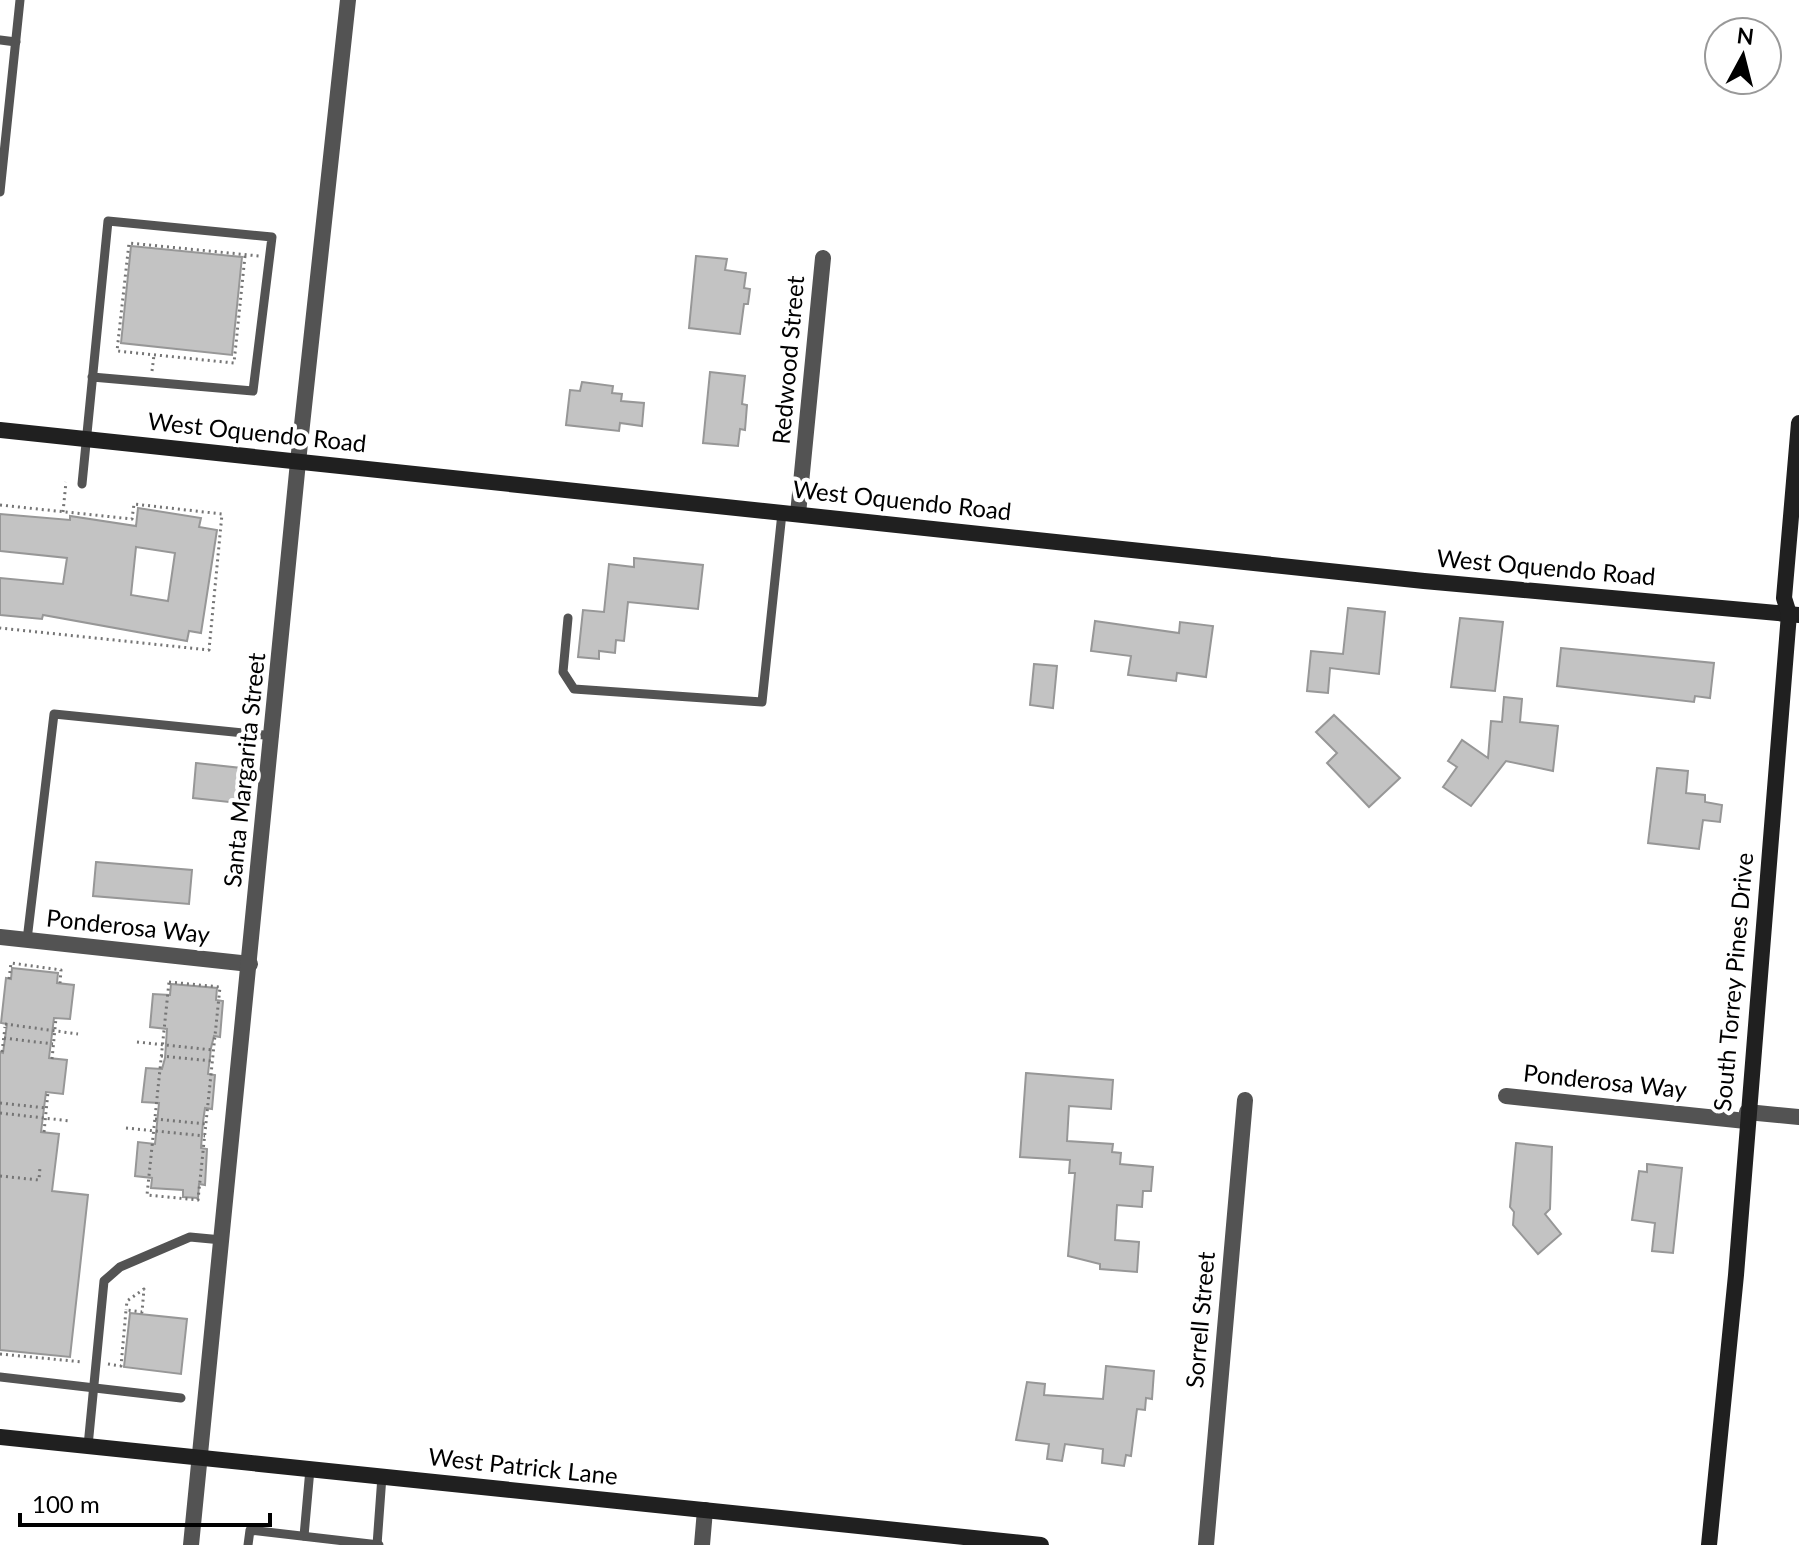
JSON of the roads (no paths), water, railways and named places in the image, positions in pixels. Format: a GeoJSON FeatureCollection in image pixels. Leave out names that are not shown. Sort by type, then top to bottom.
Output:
{"type":"FeatureCollection","features":[{"type":"Feature","properties":{"kind":"street","name":"Santa Margarita Street"},"geometry":{"type":"LineString","coordinates":[[191,1545],[274,736],[298,462],[348,0]]}},
{"type":"Feature","properties":{"kind":"street","name":"Redwood Street"},"geometry":{"type":"LineString","coordinates":[[790,514],[823,258]]}},
{"type":"Feature","properties":{"kind":"street","name":"South Torrey Pines Drive"},"geometry":{"type":"LineString","coordinates":[[1709,1545],[1794,615],[1784,598],[1799,423]]}},
{"type":"Feature","properties":{"kind":"street","name":"West Oquendo Road"},"geometry":{"type":"LineString","coordinates":[[0,430],[1424,581],[1794,615]]}},
{"type":"Feature","properties":{"kind":"street","name":"Ponderosa Way"},"geometry":{"type":"LineString","coordinates":[[0,937],[250,964]]}},
{"type":"Feature","properties":{"kind":"street","name":"Ponderosa Way"},"geometry":{"type":"LineString","coordinates":[[1506,1096],[1747,1116],[1799,1117]]}},
{"type":"Feature","properties":{"kind":"street","name":"Sorrell Street"},"geometry":{"type":"LineString","coordinates":[[1206,1545],[1245,1100]]}},
{"type":"Feature","properties":{"kind":"street","name":"West Patrick Lane"},"geometry":{"type":"LineString","coordinates":[[0,1437],[1041,1545]]}},
{"type":"Feature","properties":{"kind":"street"},"geometry":{"type":"LineString","coordinates":[[702,1545],[705,1510]]}},
{"type":"Feature","properties":{"kind":"lane"},"geometry":{"type":"LineString","coordinates":[[0,192],[5,105],[14,72],[20,0]]}},
{"type":"Feature","properties":{"kind":"lane"},"geometry":{"type":"LineString","coordinates":[[0,40],[16,42]]}},
{"type":"Feature","properties":{"kind":"lane"},"geometry":{"type":"LineString","coordinates":[[0,70],[14,72]]}},
{"type":"Feature","properties":{"kind":"lane"},"geometry":{"type":"LineString","coordinates":[[82,484],[92,377],[108,221],[272,237],[253,391],[92,377]]}},
{"type":"Feature","properties":{"kind":"lane"},"geometry":{"type":"LineString","coordinates":[[568,618],[563,672],[574,689],[762,702],[790,514]]}},
{"type":"Feature","properties":{"kind":"lane"},"geometry":{"type":"LineString","coordinates":[[27,940],[54,714],[274,736]]}},
{"type":"Feature","properties":{"kind":"lane"},"geometry":{"type":"LineString","coordinates":[[88,1446],[104,1281],[120,1267],[190,1237],[222,1240]]}},
{"type":"Feature","properties":{"kind":"lane"},"geometry":{"type":"LineString","coordinates":[[0,1377],[181,1398]]}},
{"type":"Feature","properties":{"kind":"lane"},"geometry":{"type":"LineString","coordinates":[[304,1536],[310,1469]]}},
{"type":"Feature","properties":{"kind":"lane"},"geometry":{"type":"LineString","coordinates":[[248,1545],[250,1530],[378,1545],[382,1476]]}}]}
